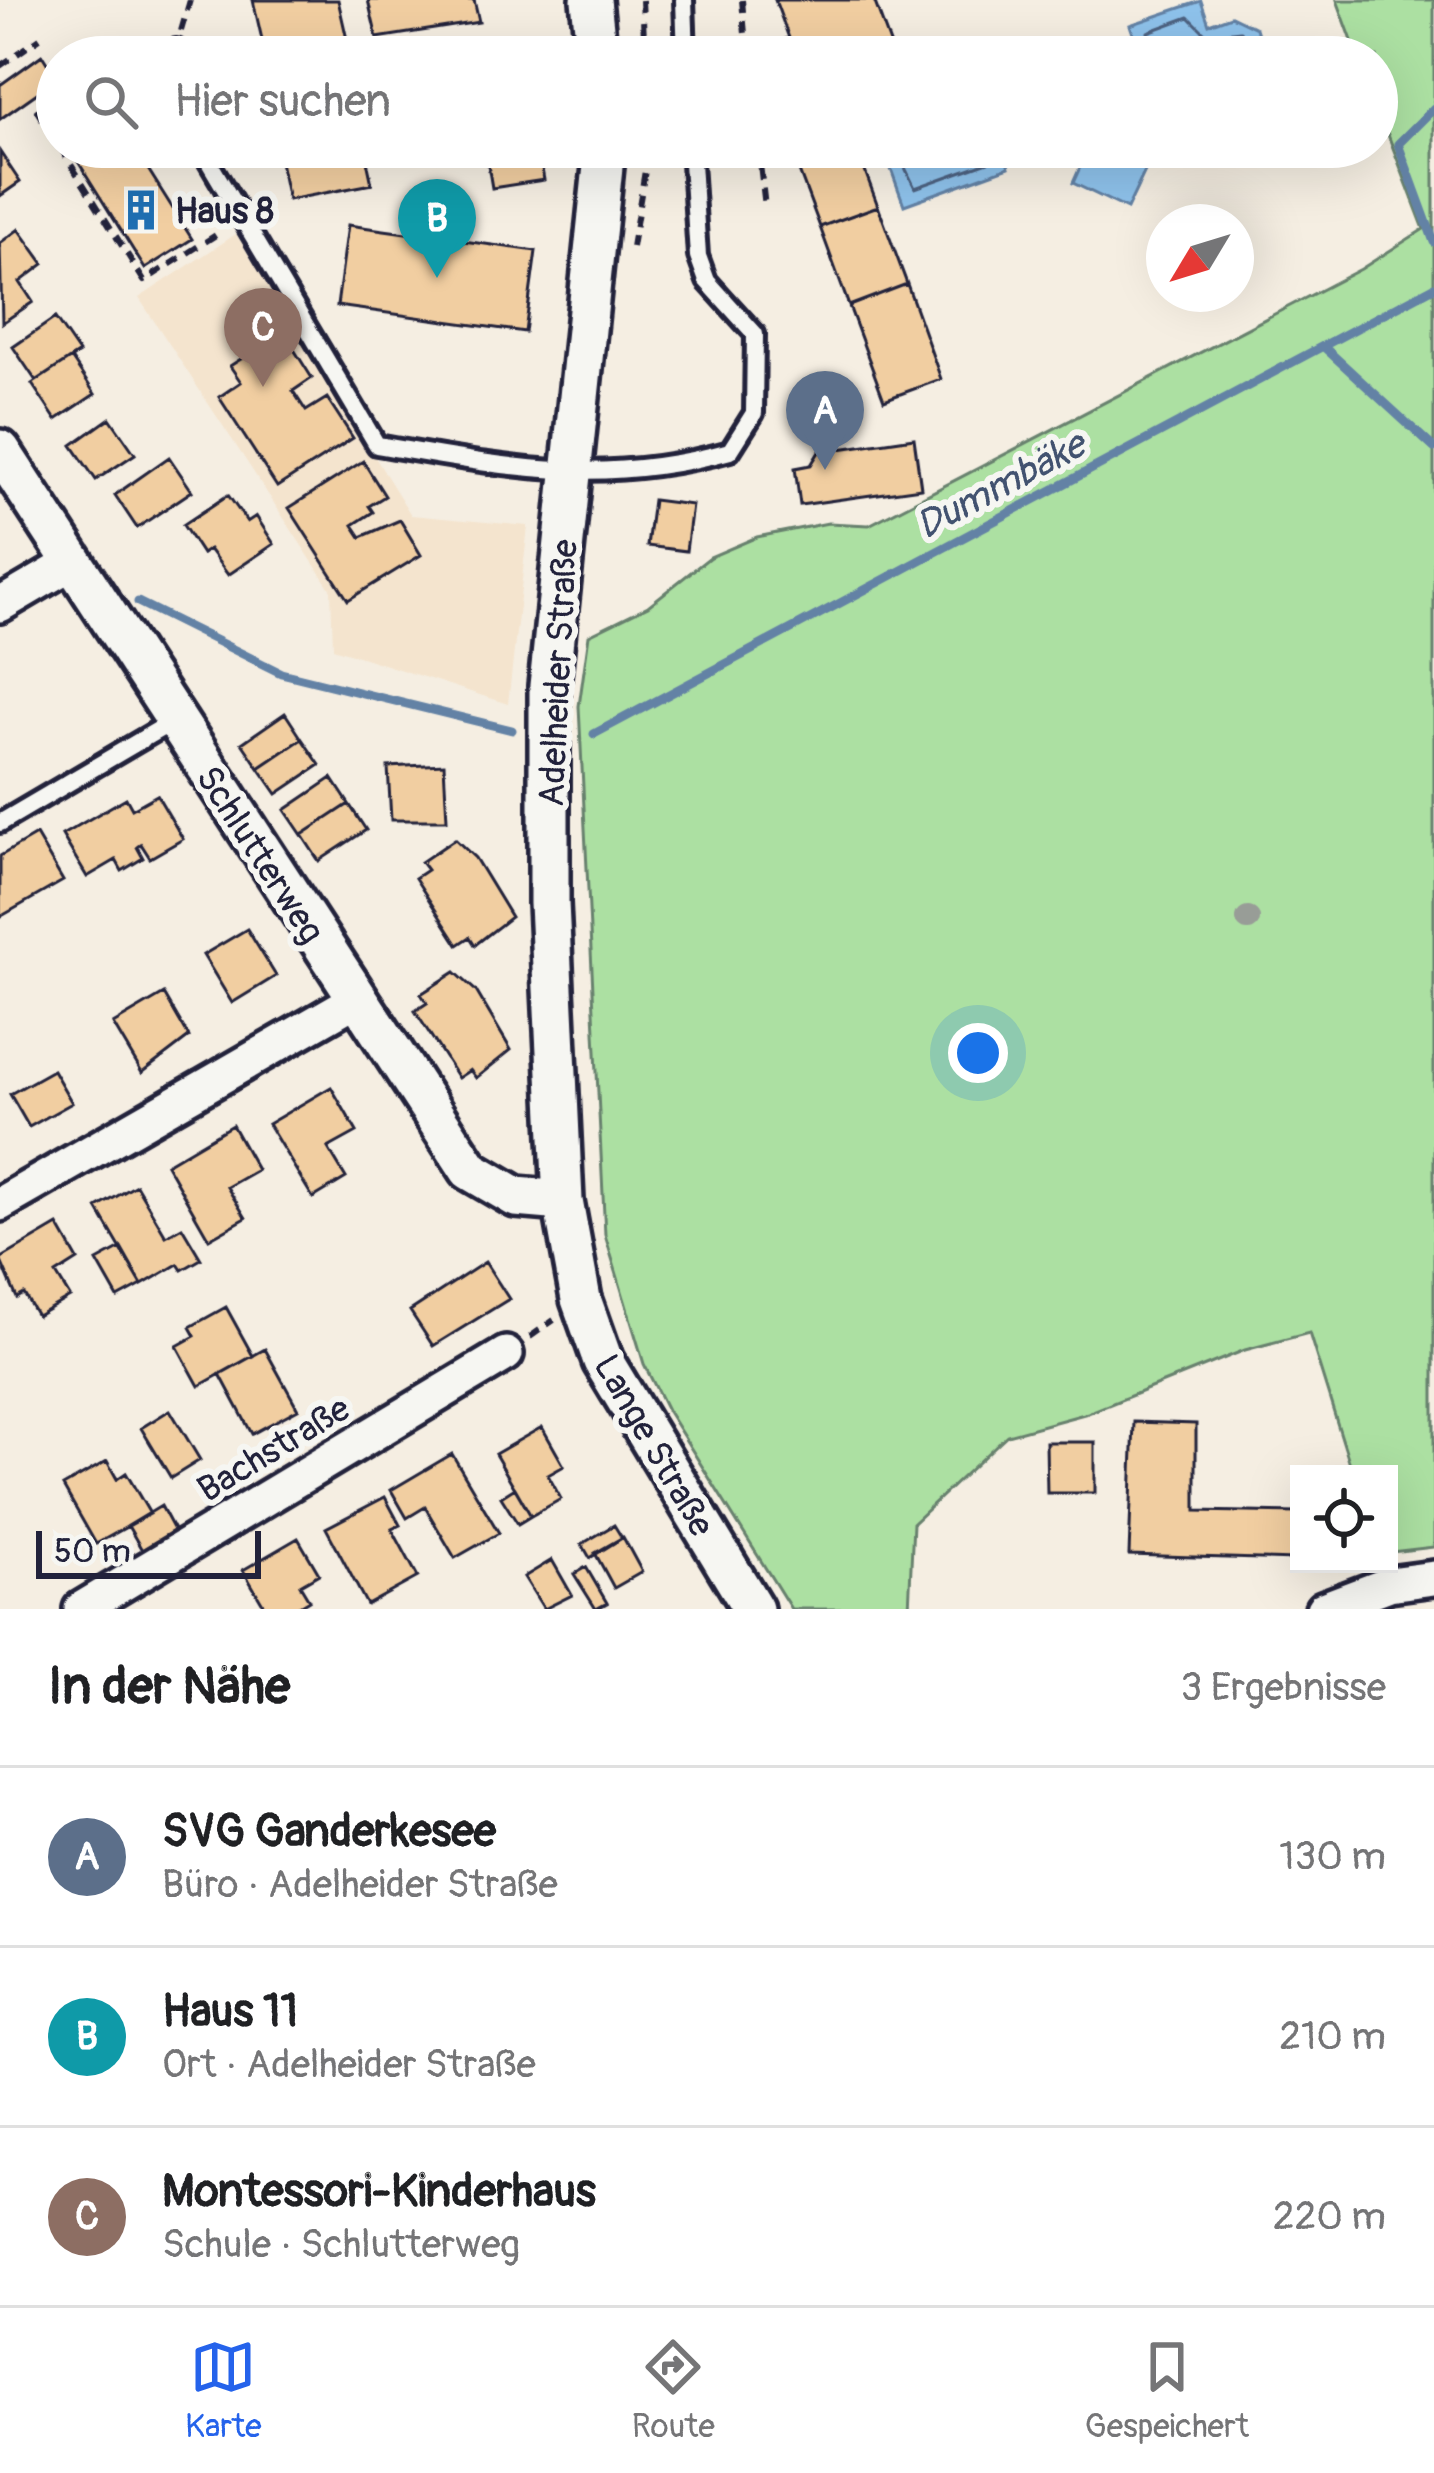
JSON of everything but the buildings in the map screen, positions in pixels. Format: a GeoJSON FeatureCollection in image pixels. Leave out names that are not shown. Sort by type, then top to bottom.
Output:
{"type":"FeatureCollection","features":[{"type":"Feature","properties":{"kind":"street"},"geometry":{"type":"LineString","coordinates":[[591,0],[595,36]]}},
{"type":"Feature","properties":{"kind":"street","name":"Adelheider Straße"},"geometry":{"type":"LineString","coordinates":[[563,1201],[549,904],[549,708],[582,471],[604,168]]}},
{"type":"Feature","properties":{"kind":"street","name":"Schlutterweg"},"geometry":{"type":"LineString","coordinates":[[0,450],[355,1000],[482,1182],[536,1203],[563,1201]]}},
{"type":"Feature","properties":{"kind":"street"},"geometry":{"type":"LineString","coordinates":[[0,604],[73,562]]}},
{"type":"Feature","properties":{"kind":"street"},"geometry":{"type":"LineString","coordinates":[[0,1204],[355,1000]]}},
{"type":"Feature","properties":{"kind":"street","name":"Lange Straße"},"geometry":{"type":"LineString","coordinates":[[563,1201],[581,1299],[603,1361],[753,1609]]}},
{"type":"Feature","properties":{"kind":"street","name":"Bachstraße"},"geometry":{"type":"LineString","coordinates":[[81,1609],[506,1354]]}},
{"type":"Feature","properties":{"kind":"street"},"geometry":{"type":"LineString","coordinates":[[1323,1609],[1389,1584],[1434,1577]]}},
{"type":"Feature","properties":{"kind":"lane"},"geometry":{"type":"LineString","coordinates":[[684,0],[685,36]]}},
{"type":"Feature","properties":{"kind":"lane"},"geometry":{"type":"LineString","coordinates":[[212,168],[377,445],[547,474],[667,469],[730,452],[754,413],[754,334],[707,281],[698,256],[692,168]]}},
{"type":"Feature","properties":{"kind":"lane"},"geometry":{"type":"LineString","coordinates":[[0,823],[176,719]]}},
{"type":"Feature","properties":{"kind":"path"},"geometry":{"type":"LineString","coordinates":[[642,0],[643,36]]}},
{"type":"Feature","properties":{"kind":"path"},"geometry":{"type":"LineString","coordinates":[[742,0],[745,36]]}},
{"type":"Feature","properties":{"kind":"path"},"geometry":{"type":"LineString","coordinates":[[0,65],[36,41]]}},
{"type":"Feature","properties":{"kind":"path"},"geometry":{"type":"LineString","coordinates":[[73,168],[144,281],[240,219]]}},
{"type":"Feature","properties":{"kind":"path"},"geometry":{"type":"LineString","coordinates":[[630,258],[645,168]]}},
{"type":"Feature","properties":{"kind":"path"},"geometry":{"type":"LineString","coordinates":[[761,168],[766,207]]}},
{"type":"Feature","properties":{"kind":"shaded area"},"geometry":{"type":"Polygon","coordinates":[[[236,234],[411,515],[528,526],[508,704],[333,648],[331,590],[139,298],[236,234]]]}},
{"type":"Feature","properties":{"kind":"green space"},"geometry":{"type":"Polygon","coordinates":[[[1337,0],[1434,0],[1434,1547],[1398,1551],[1398,1465],[1350,1465],[1309,1333],[1245,1350],[1088,1413],[1007,1435],[913,1523],[909,1609],[791,1609],[667,1410],[644,1364],[605,1235],[579,706],[589,635],[648,606],[710,557],[757,537],[828,523],[869,525],[1361,269],[1424,229],[1398,161],[1398,36],[1350,36],[1337,0]]]}},
{"type":"Feature","properties":{"kind":"water"},"geometry":{"type":"Polygon","coordinates":[[[1201,1],[1209,24],[1231,16],[1256,28],[1258,36],[1134,36],[1130,25],[1201,1]]]}},
{"type":"Feature","properties":{"kind":"water"},"geometry":{"type":"Polygon","coordinates":[[[891,168],[1006,168],[904,205],[891,168]]]}},
{"type":"Feature","properties":{"kind":"water"},"geometry":{"type":"Polygon","coordinates":[[[1080,168],[1146,168],[1127,209],[1073,183],[1080,168]]]}},
{"type":"Feature","properties":{"kind":"waterway","name":"Dummbäke"},"geometry":{"type":"LineString","coordinates":[[1434,108],[1398,144],[1434,242]]}},
{"type":"Feature","properties":{"kind":"waterway","name":"Dummbäke"},"geometry":{"type":"LineString","coordinates":[[594,734],[1434,287]]}},
{"type":"Feature","properties":{"kind":"waterway"},"geometry":{"type":"LineString","coordinates":[[1325,348],[1434,448]]}},
{"type":"Feature","properties":{"kind":"waterway","name":"Dummbäke"},"geometry":{"type":"LineString","coordinates":[[138,602],[281,673],[512,730]]}},
{"type":"Feature","properties":{"kind":"place","name":"Haus 8"},"geometry":{"type":"Point","coordinates":[141,210]}},
{"type":"Feature","properties":{"kind":"place","name":"Haus 11"},"geometry":{"type":"Point","coordinates":[437,278]}},
{"type":"Feature","properties":{"kind":"place","name":"Montessori-Kinderhaus"},"geometry":{"type":"Point","coordinates":[263,387]}},
{"type":"Feature","properties":{"kind":"place","name":"SVG Ganderkesee"},"geometry":{"type":"Point","coordinates":[825,470]}}]}
